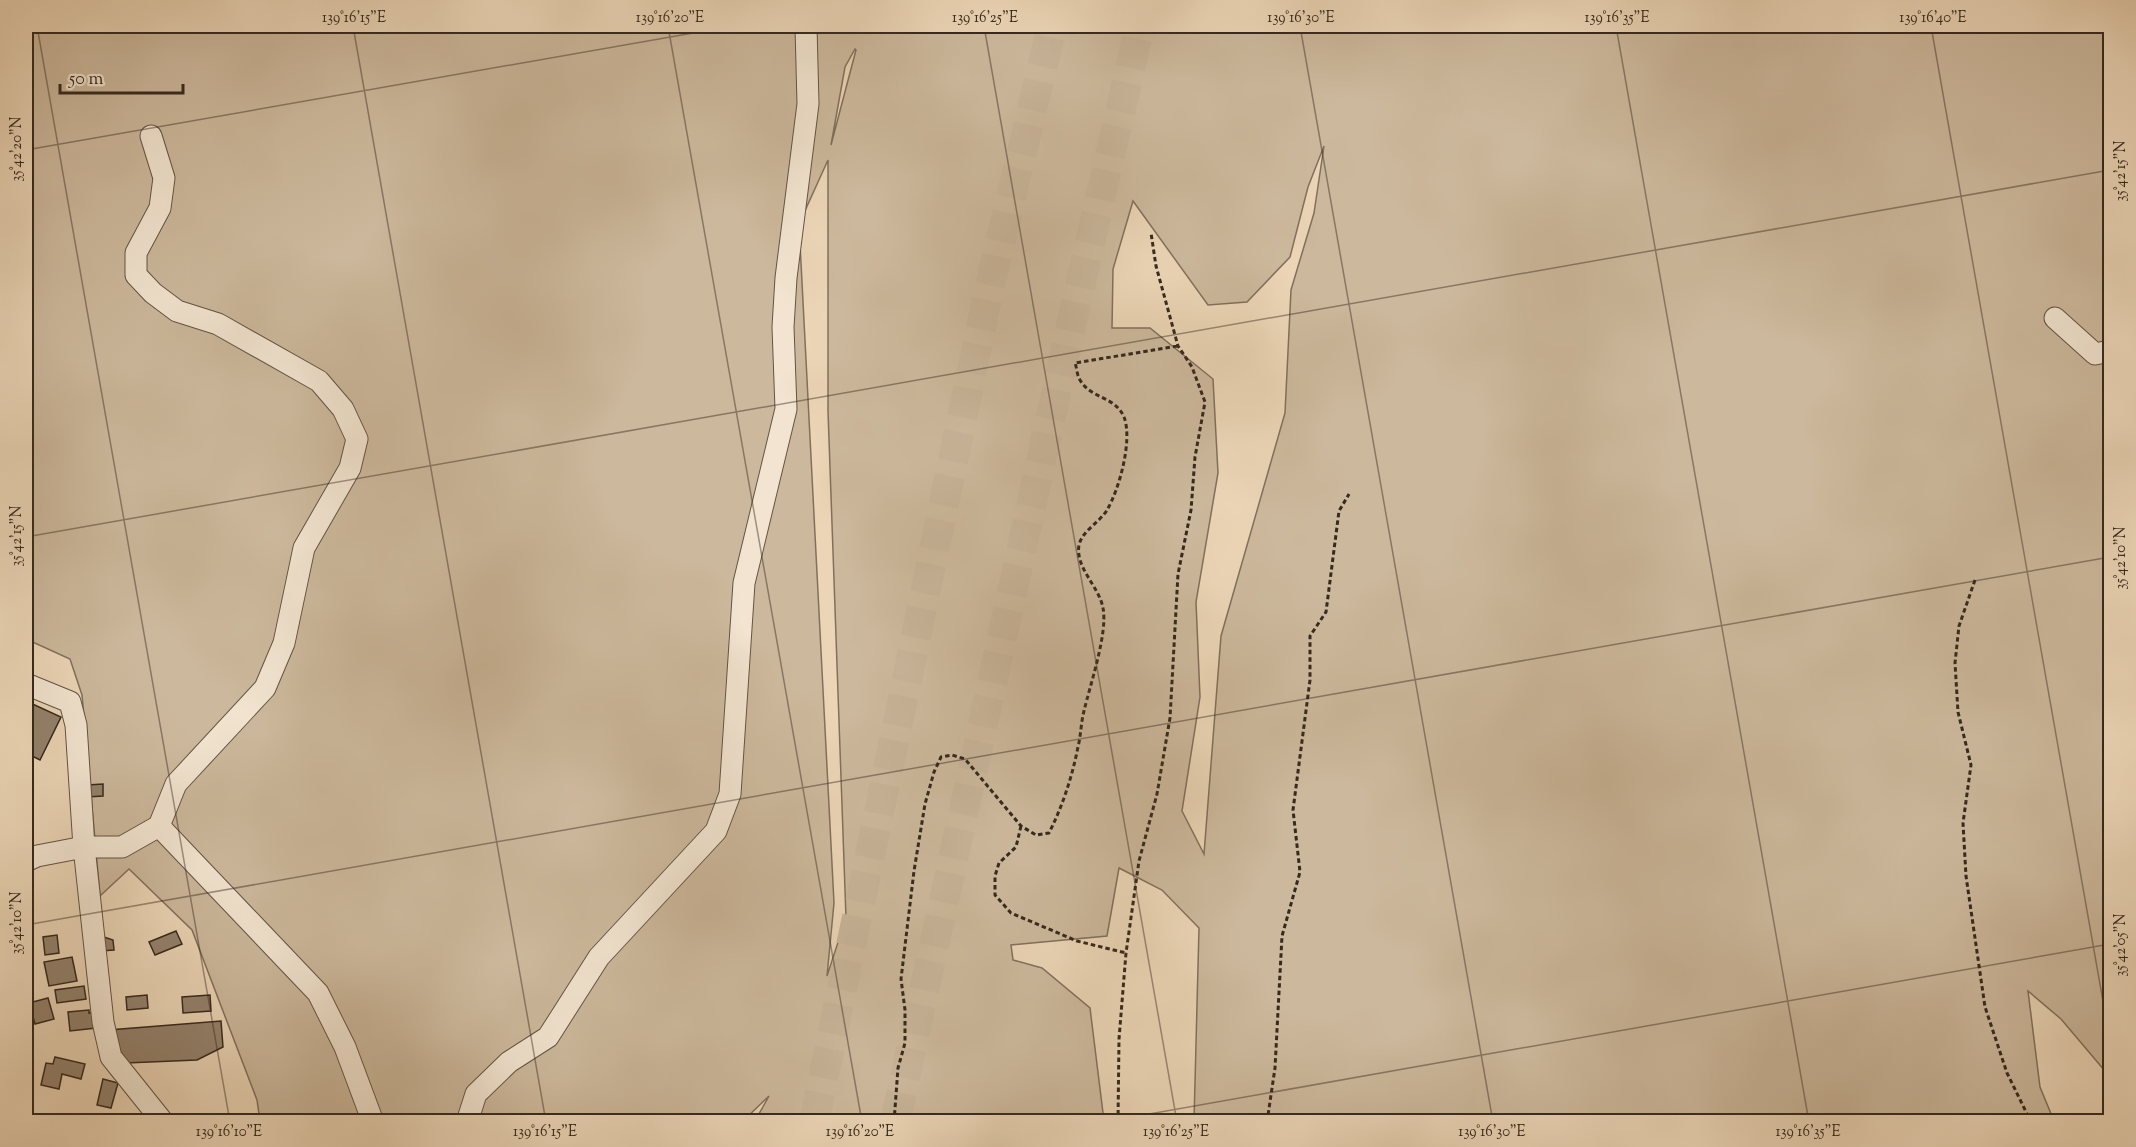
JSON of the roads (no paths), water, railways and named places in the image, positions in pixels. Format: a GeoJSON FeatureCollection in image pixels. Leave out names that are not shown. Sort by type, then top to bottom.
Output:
{"type":"FeatureCollection","features":[{"type":"Feature","properties":{"kind":"street"},"geometry":{"type":"LineString","coordinates":[[467,1122],[476,1094],[509,1062],[548,1037],[599,957],[716,831],[730,794],[744,583],[786,409],[785,288],[808,104],[807,26]]}},
{"type":"Feature","properties":{"kind":"street"},"geometry":{"type":"LineString","coordinates":[[26,861],[37,856],[84,848],[122,847],[159,826],[176,784],[265,688],[284,643],[304,548],[350,468],[357,439],[343,409],[319,381],[218,324],[177,311],[153,293],[136,275],[136,253],[160,208],[164,178],[151,136]]}},
{"type":"Feature","properties":{"kind":"street"},"geometry":{"type":"LineString","coordinates":[[2055,318],[2095,354],[2110,351]]}},
{"type":"Feature","properties":{"kind":"street"},"geometry":{"type":"LineString","coordinates":[[26,684],[70,702],[76,725],[84,848],[103,1022],[111,1057],[163,1122]]}},
{"type":"Feature","properties":{"kind":"street"},"geometry":{"type":"LineString","coordinates":[[159,826],[318,993],[345,1047],[373,1122]]}},
{"type":"Feature","properties":{"kind":"tunnel"},"geometry":{"type":"LineString","coordinates":[[814,1122],[988,294],[1052,26]]}},
{"type":"Feature","properties":{"kind":"tunnel"},"geometry":{"type":"LineString","coordinates":[[895,1122],[1074,312],[1140,26]]}}]}
